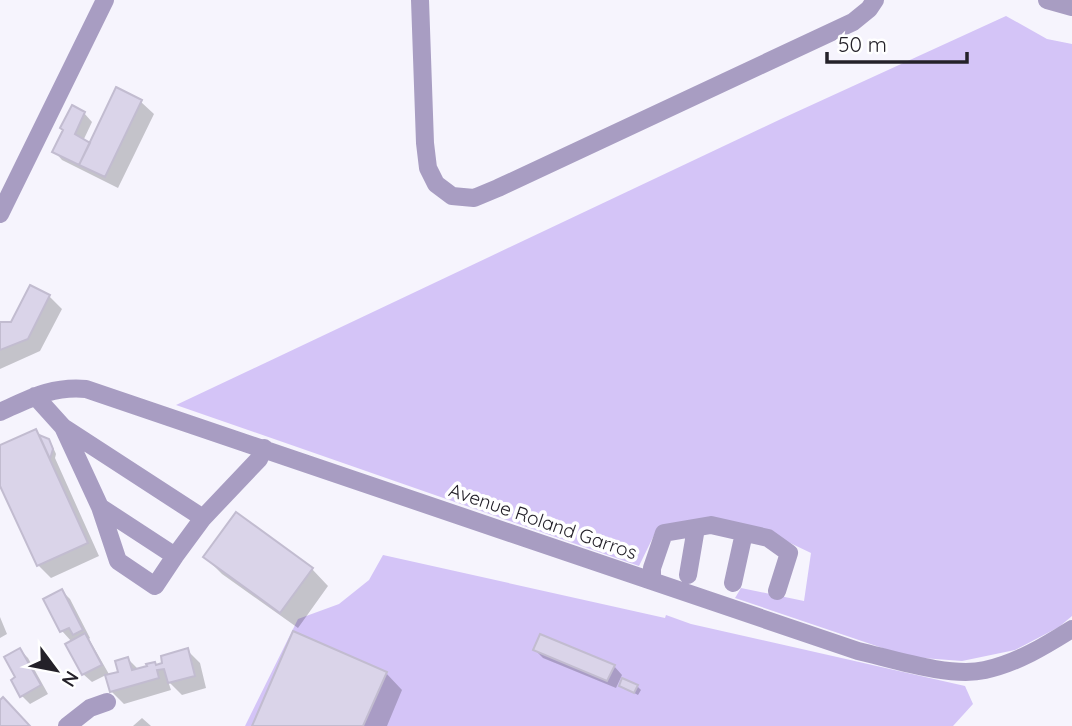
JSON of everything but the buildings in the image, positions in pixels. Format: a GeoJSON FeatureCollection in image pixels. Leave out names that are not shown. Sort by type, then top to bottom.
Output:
{"type":"FeatureCollection","features":[{"type":"Feature","properties":{"kind":"street"},"geometry":{"type":"LineString","coordinates":[[0,214],[105,0]]}},
{"type":"Feature","properties":{"kind":"street"},"geometry":{"type":"LineString","coordinates":[[420,0],[428,168],[436,184],[452,196],[474,198],[853,22],[869,9],[875,0]]}},
{"type":"Feature","properties":{"kind":"street"},"geometry":{"type":"LineString","coordinates":[[1047,0],[1072,8]]}},
{"type":"Feature","properties":{"kind":"street","name":"Avenue Roland Garros"},"geometry":{"type":"LineString","coordinates":[[0,412],[51,390],[86,389],[858,651],[936,670],[984,671],[1032,654],[1072,629]]}},
{"type":"Feature","properties":{"kind":"street"},"geometry":{"type":"LineString","coordinates":[[36,396],[63,427],[202,518]]}},
{"type":"Feature","properties":{"kind":"street"},"geometry":{"type":"LineString","coordinates":[[63,427],[100,507],[118,561],[155,586],[202,518],[259,459],[264,449]]}},
{"type":"Feature","properties":{"kind":"street"},"geometry":{"type":"LineString","coordinates":[[100,507],[175,556]]}},
{"type":"Feature","properties":{"kind":"street"},"geometry":{"type":"LineString","coordinates":[[652,580],[652,568],[664,533],[711,525],[768,538],[789,553],[777,591]]}},
{"type":"Feature","properties":{"kind":"street"},"geometry":{"type":"LineString","coordinates":[[688,575],[696,528]]}},
{"type":"Feature","properties":{"kind":"street"},"geometry":{"type":"LineString","coordinates":[[733,583],[744,533]]}},
{"type":"Feature","properties":{"kind":"street"},"geometry":{"type":"LineString","coordinates":[[67,726],[90,708],[107,702]]}},
{"type":"Feature","properties":{"kind":"shaded area"},"geometry":{"type":"Polygon","coordinates":[[[1006,16],[1047,39],[1072,44],[1072,616],[1059,627],[1015,650],[962,661],[909,657],[735,598],[741,588],[804,601],[811,553],[765,531],[716,520],[658,527],[639,566],[176,405],[781,119],[1006,16]]]}},
{"type":"Feature","properties":{"kind":"shaded area"},"geometry":{"type":"Polygon","coordinates":[[[383,555],[665,618],[666,615],[691,624],[965,686],[973,704],[953,726],[245,726],[298,619],[339,604],[369,580],[383,555]]]}}]}
